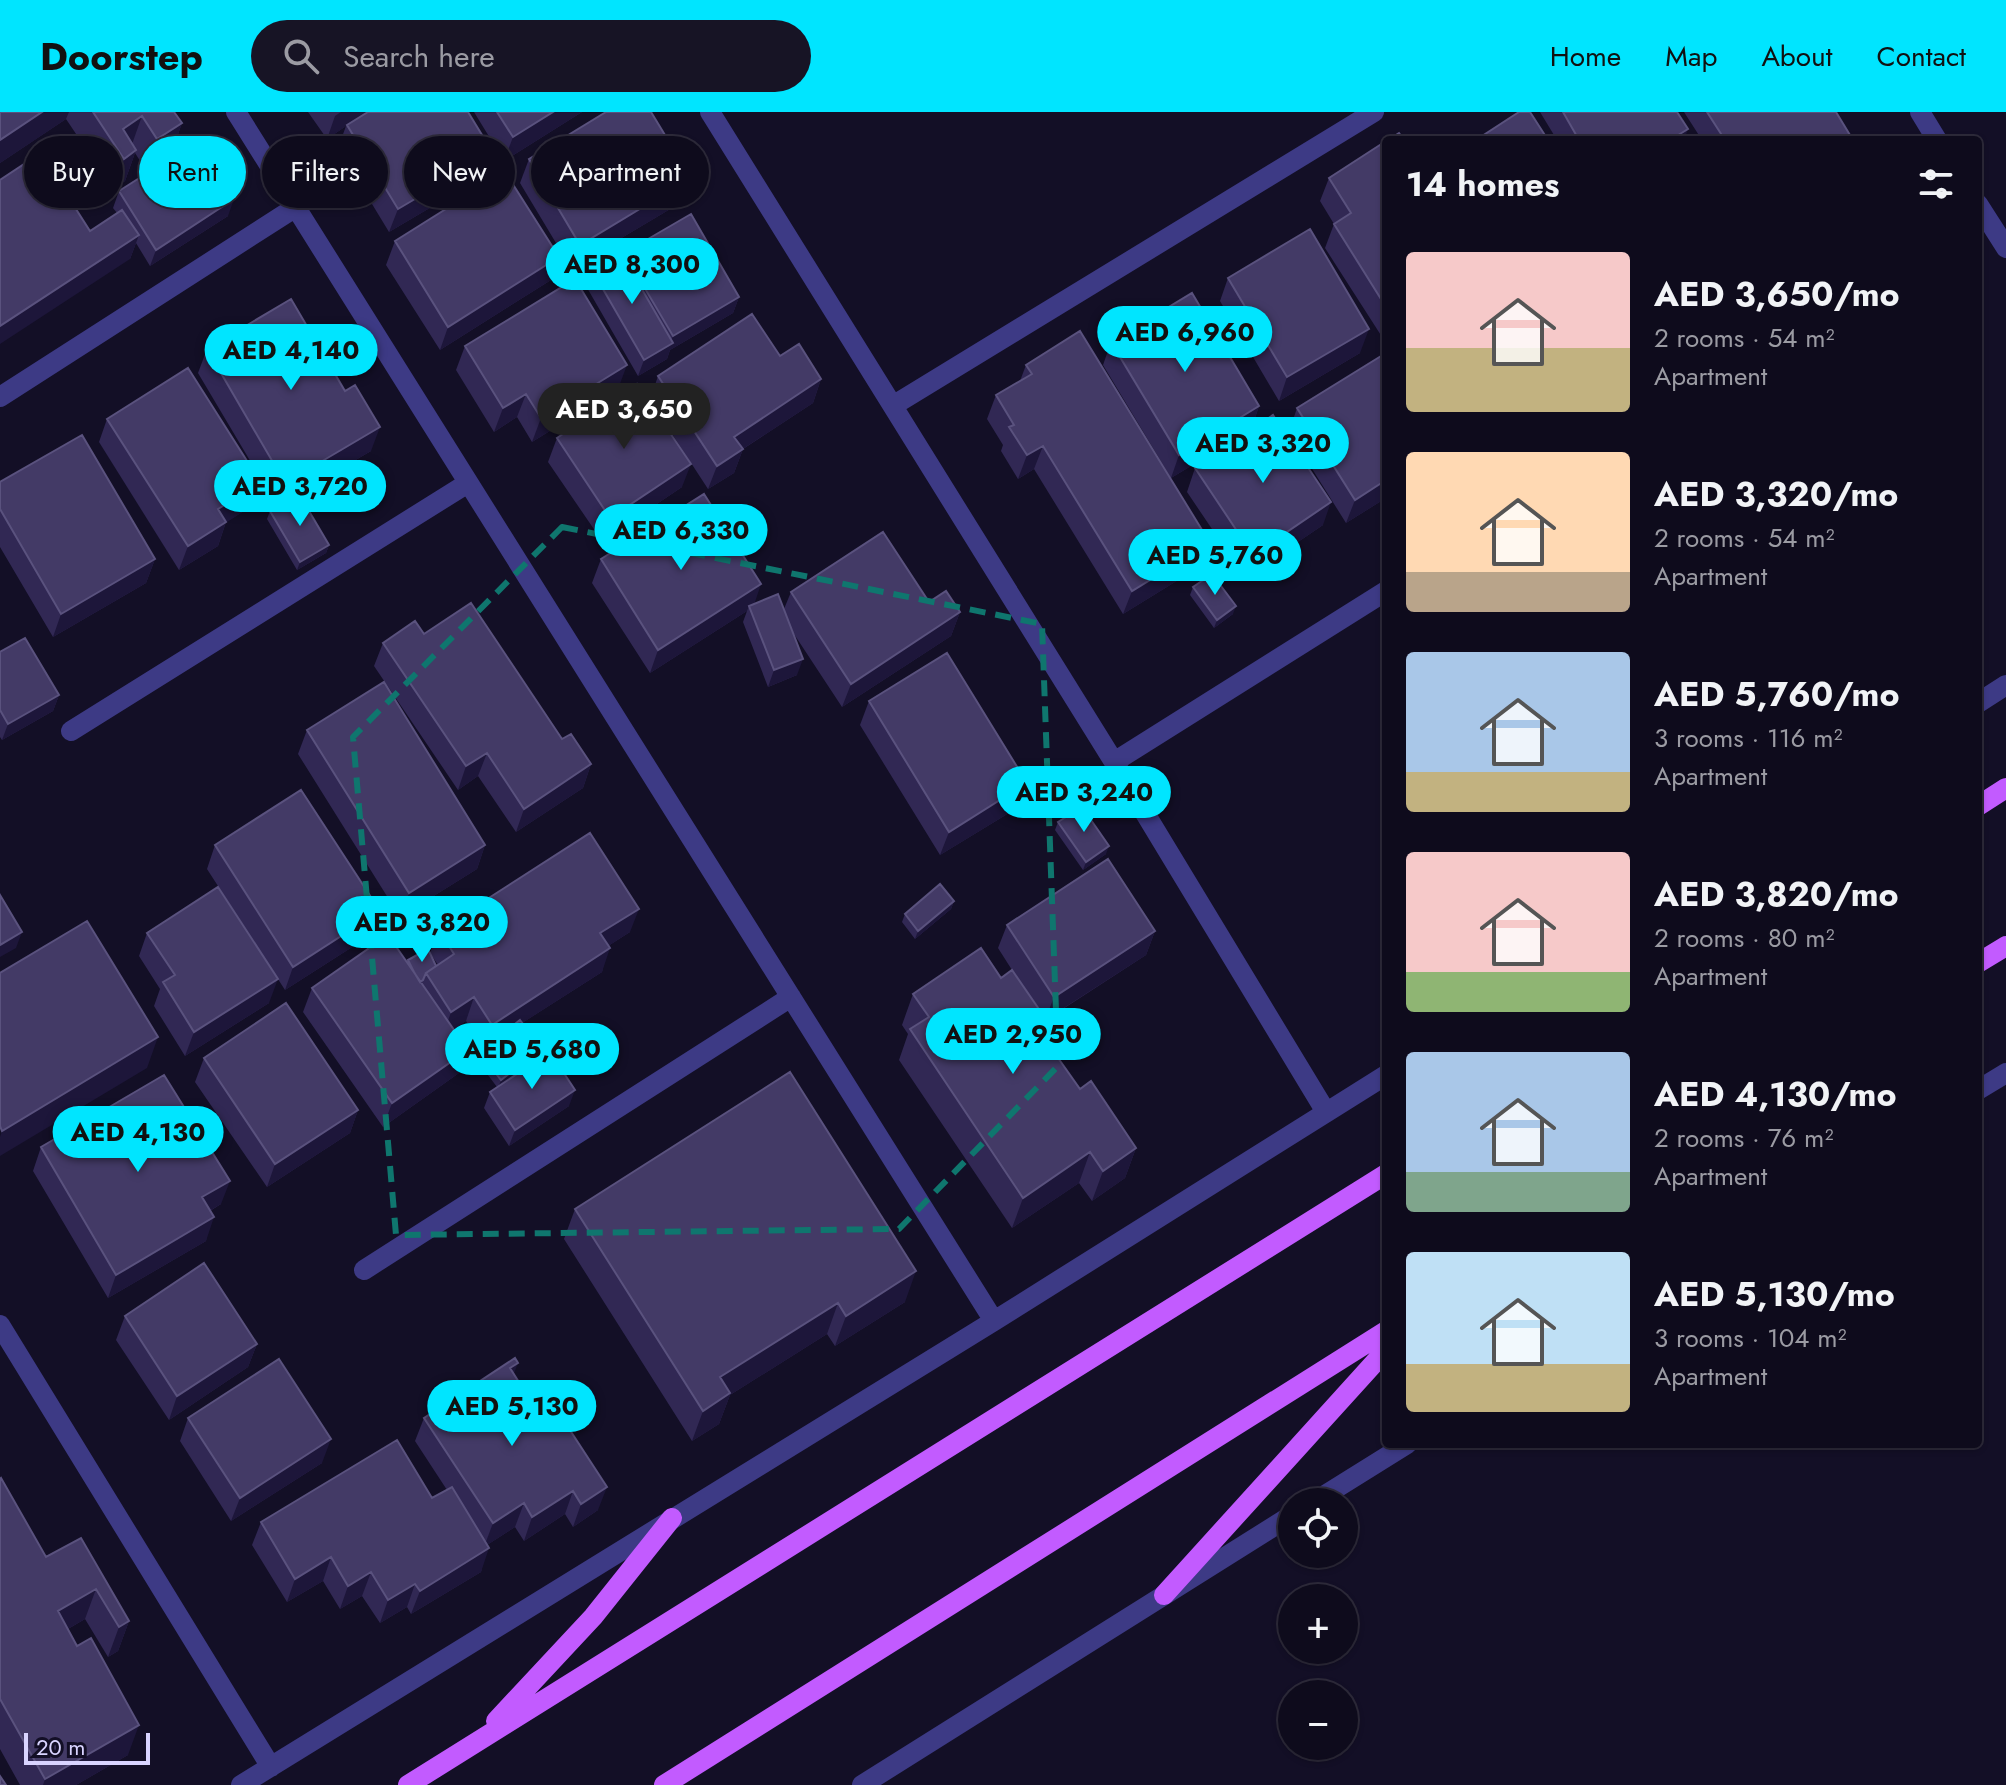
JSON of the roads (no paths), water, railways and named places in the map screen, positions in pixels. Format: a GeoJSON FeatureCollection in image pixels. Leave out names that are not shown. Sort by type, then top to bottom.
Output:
{"type":"FeatureCollection","features":[{"type":"Feature","properties":{"kind":"main road"},"geometry":{"type":"LineString","coordinates":[[1982,803],[2006,788]]}},
{"type":"Feature","properties":{"kind":"main road"},"geometry":{"type":"LineString","coordinates":[[1982,961],[2006,946]]}},
{"type":"Feature","properties":{"kind":"main road"},"geometry":{"type":"LineString","coordinates":[[408,1785],[1382,1176]]}},
{"type":"Feature","properties":{"kind":"main road"},"geometry":{"type":"LineString","coordinates":[[664,1785],[1382,1334]]}},
{"type":"Feature","properties":{"kind":"main road"},"geometry":{"type":"LineString","coordinates":[[1164,1595],[1382,1354]]}},
{"type":"Feature","properties":{"kind":"main road"},"geometry":{"type":"LineString","coordinates":[[479,1739],[593,1617],[672,1518]]}},
{"type":"Feature","properties":{"kind":"street"},"geometry":{"type":"LineString","coordinates":[[236,112],[262,153]]}},
{"type":"Feature","properties":{"kind":"street"},"geometry":{"type":"LineString","coordinates":[[710,112],[1114,762],[1326,1112]]}},
{"type":"Feature","properties":{"kind":"street"},"geometry":{"type":"LineString","coordinates":[[894,405],[1374,112]]}},
{"type":"Feature","properties":{"kind":"street"},"geometry":{"type":"LineString","coordinates":[[1920,112],[1935,136]]}},
{"type":"Feature","properties":{"kind":"street"},"geometry":{"type":"LineString","coordinates":[[0,397],[294,208]]}},
{"type":"Feature","properties":{"kind":"street"},"geometry":{"type":"LineString","coordinates":[[297,208],[994,1321]]}},
{"type":"Feature","properties":{"kind":"street"},"geometry":{"type":"LineString","coordinates":[[1982,215],[2006,248]]}},
{"type":"Feature","properties":{"kind":"street"},"geometry":{"type":"LineString","coordinates":[[71,731],[468,483]]}},
{"type":"Feature","properties":{"kind":"street"},"geometry":{"type":"LineString","coordinates":[[1114,762],[1382,594]]}},
{"type":"Feature","properties":{"kind":"street"},"geometry":{"type":"LineString","coordinates":[[1982,700],[2006,685]]}},
{"type":"Feature","properties":{"kind":"street"},"geometry":{"type":"LineString","coordinates":[[364,1270],[791,997]]}},
{"type":"Feature","properties":{"kind":"street"},"geometry":{"type":"LineString","coordinates":[[1982,1088],[2006,1073]]}},
{"type":"Feature","properties":{"kind":"street"},"geometry":{"type":"LineString","coordinates":[[241,1785],[994,1321],[1382,1077]]}},
{"type":"Feature","properties":{"kind":"street"},"geometry":{"type":"LineString","coordinates":[[0,1325],[271,1767]]}},
{"type":"Feature","properties":{"kind":"street"},"geometry":{"type":"LineString","coordinates":[[1336,1488],[1401,1448]]}},
{"type":"Feature","properties":{"kind":"street"},"geometry":{"type":"LineString","coordinates":[[862,1785],[1278,1524]]}}]}
